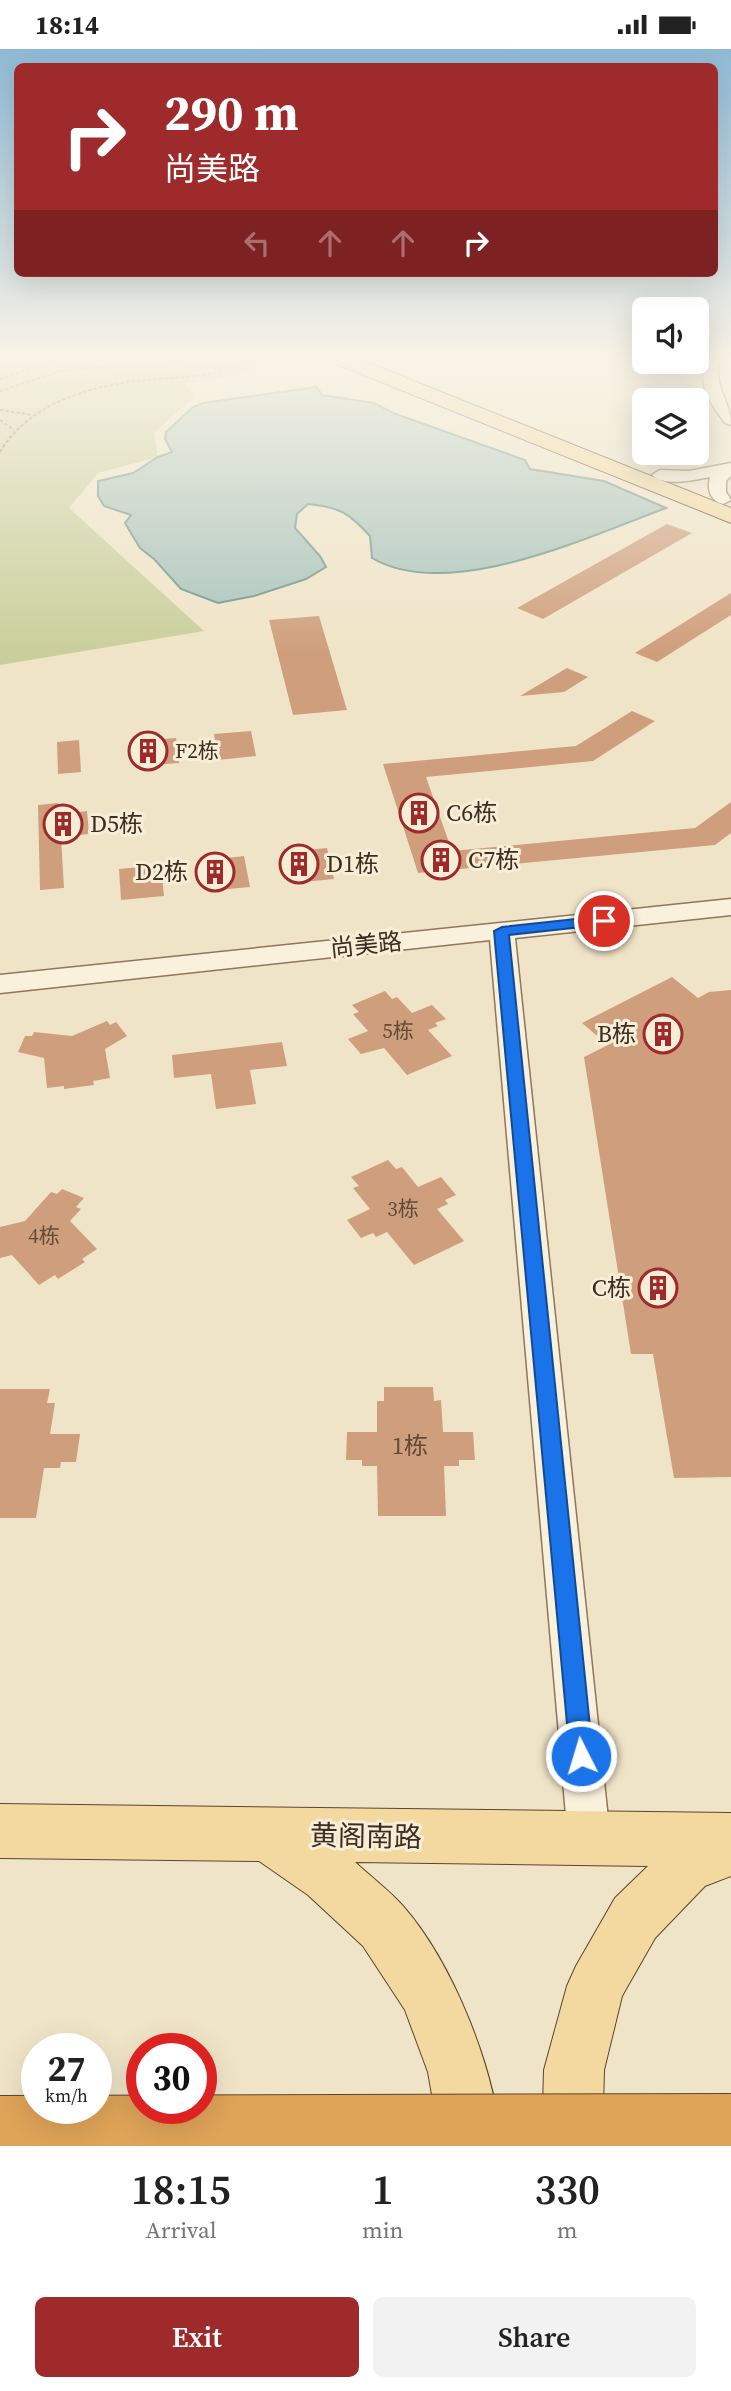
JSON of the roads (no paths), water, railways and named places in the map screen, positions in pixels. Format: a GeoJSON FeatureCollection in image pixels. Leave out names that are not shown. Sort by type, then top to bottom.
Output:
{"type":"FeatureCollection","features":[{"type":"Feature","properties":{"kind":"highway"},"geometry":{"type":"LineString","coordinates":[[0,2125],[731,2123]]}},
{"type":"Feature","properties":{"kind":"main road"},"geometry":{"type":"LineString","coordinates":[[599,457],[728,506]]}},
{"type":"Feature","properties":{"kind":"main road"},"geometry":{"type":"LineString","coordinates":[[615,457],[728,506]]}},
{"type":"Feature","properties":{"kind":"main road","name":"黄阁南路"},"geometry":{"type":"LineString","coordinates":[[0,1832],[731,1840]]}},
{"type":"Feature","properties":{"kind":"main road"},"geometry":{"type":"LineString","coordinates":[[266,1835],[328,1875],[383,1926],[427,1992],[458,2071],[471,2146]]}},
{"type":"Feature","properties":{"kind":"main road"},"geometry":{"type":"LineString","coordinates":[[572,2146],[574,2070],[596,1986],[635,1918],[686,1867],[731,1848]]}},
{"type":"Feature","properties":{"kind":"street"},"geometry":{"type":"LineString","coordinates":[[728,506],[718,493],[717,479],[731,468]]}},
{"type":"Feature","properties":{"kind":"street"},"geometry":{"type":"LineString","coordinates":[[660,475],[689,476],[731,468]]}},
{"type":"Feature","properties":{"kind":"street","name":"尚美路"},"geometry":{"type":"LineString","coordinates":[[0,984],[731,907]]}},
{"type":"Feature","properties":{"kind":"street"},"geometry":{"type":"LineString","coordinates":[[502,931],[589,1838]]}},
{"type":"Feature","properties":{"kind":"water"},"geometry":{"type":"Polygon","coordinates":[[[158,457],[516,457],[525,460],[530,469],[604,481],[666,508],[560,548],[519,560],[478,569],[439,573],[403,570],[372,558],[370,536],[356,522],[336,509],[308,504],[297,514],[295,528],[320,556],[326,567],[306,579],[254,596],[218,603],[181,589],[154,559],[140,548],[125,523],[131,515],[104,506],[98,496],[98,481],[133,473],[158,457]]]}},
{"type":"Feature","properties":{"kind":"place","name":"F2栋"},"geometry":{"type":"Point","coordinates":[148,751]}},
{"type":"Feature","properties":{"kind":"place","name":"C6栋"},"geometry":{"type":"Point","coordinates":[419,813]}},
{"type":"Feature","properties":{"kind":"place","name":"D5栋"},"geometry":{"type":"Point","coordinates":[63,824]}},
{"type":"Feature","properties":{"kind":"place","name":"C7栋"},"geometry":{"type":"Point","coordinates":[441,860]}},
{"type":"Feature","properties":{"kind":"place","name":"D1栋"},"geometry":{"type":"Point","coordinates":[299,864]}},
{"type":"Feature","properties":{"kind":"place","name":"D2栋"},"geometry":{"type":"Point","coordinates":[215,872]}},
{"type":"Feature","properties":{"kind":"place","name":"B栋"},"geometry":{"type":"Point","coordinates":[663,1034]}},
{"type":"Feature","properties":{"kind":"place","name":"C栋"},"geometry":{"type":"Point","coordinates":[658,1288]}}]}
